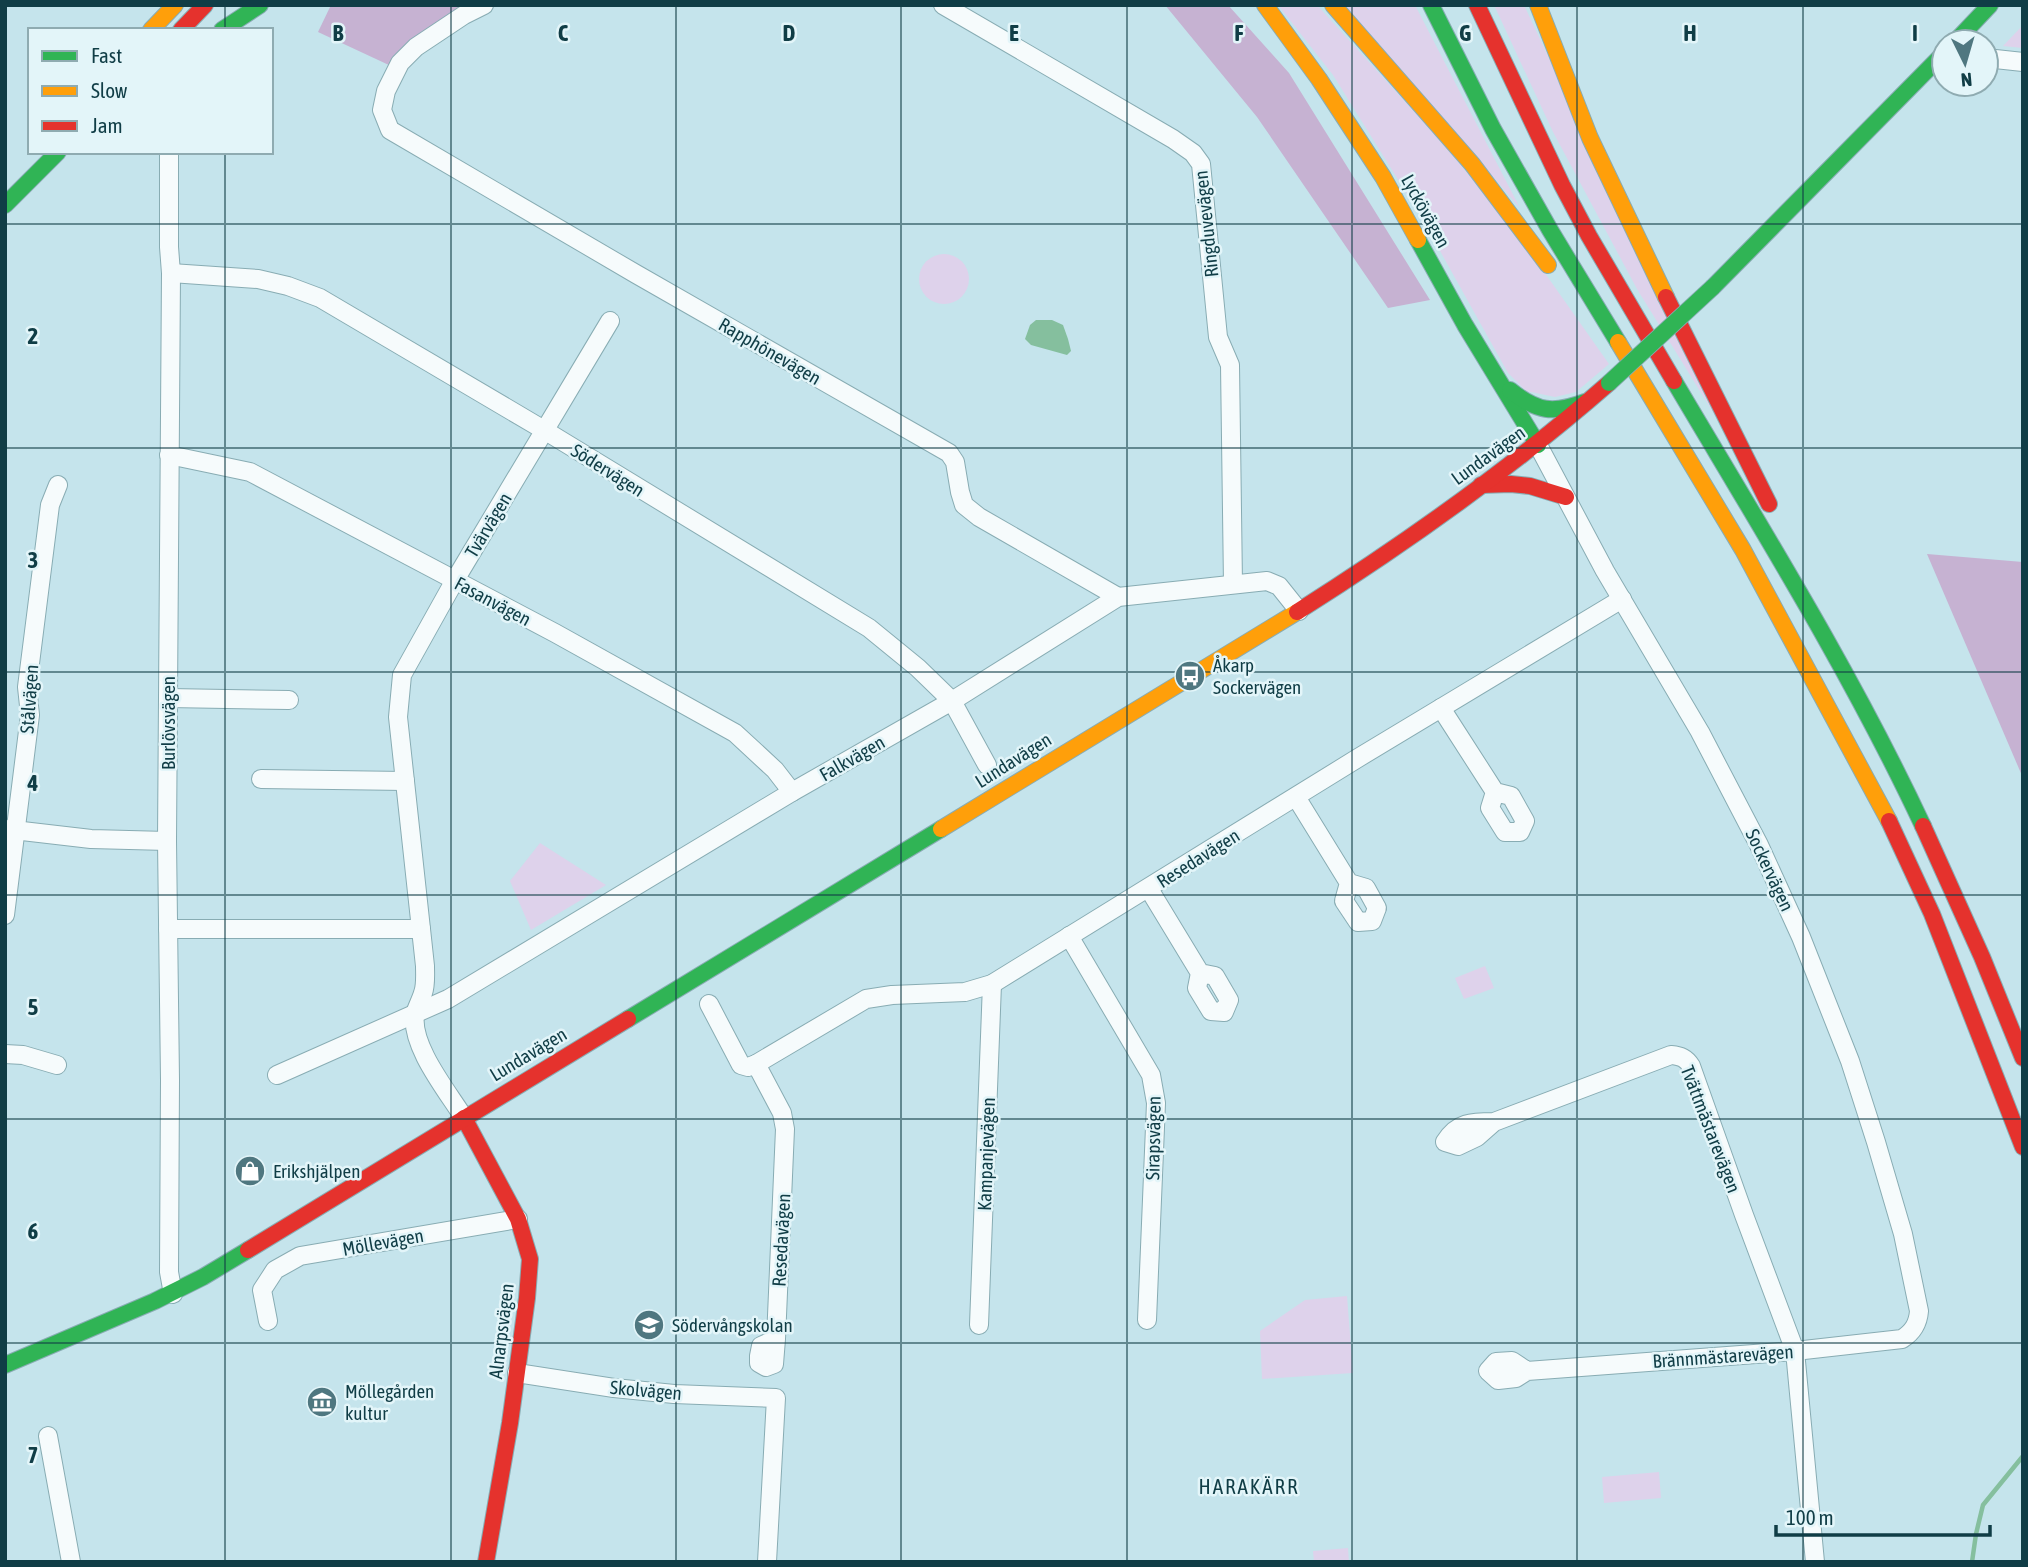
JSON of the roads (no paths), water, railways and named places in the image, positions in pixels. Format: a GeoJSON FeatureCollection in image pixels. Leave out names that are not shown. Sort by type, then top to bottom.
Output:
{"type":"FeatureCollection","features":[{"type":"Feature","properties":{"kind":"main road"},"geometry":{"type":"LineString","coordinates":[[143,28],[161,5]]}},
{"type":"Feature","properties":{"kind":"main road"},"geometry":{"type":"LineString","coordinates":[[153,28],[175,5]]}},
{"type":"Feature","properties":{"kind":"main road"},"geometry":{"type":"LineString","coordinates":[[183,28],[205,5]]}},
{"type":"Feature","properties":{"kind":"main road"},"geometry":{"type":"LineString","coordinates":[[225,28],[260,5]]}},
{"type":"Feature","properties":{"kind":"main road","name":"Lyckövägen"},"geometry":{"type":"LineString","coordinates":[[1265,5],[1383,177],[1465,325],[1538,445]]}},
{"type":"Feature","properties":{"kind":"main road"},"geometry":{"type":"LineString","coordinates":[[1333,5],[1482,176],[1554,274]]}},
{"type":"Feature","properties":{"kind":"main road"},"geometry":{"type":"LineString","coordinates":[[1431,5],[1493,129],[1550,230],[1743,550],[1890,823],[1932,914],[2023,1147]]}},
{"type":"Feature","properties":{"kind":"main road"},"geometry":{"type":"LineString","coordinates":[[1477,5],[1523,107],[1576,212],[1841,665],[1912,803],[1997,992],[2023,1058]]}},
{"type":"Feature","properties":{"kind":"main road"},"geometry":{"type":"LineString","coordinates":[[1538,5],[1590,138],[1618,200],[1803,575],[1841,665]]}},
{"type":"Feature","properties":{"kind":"main road"},"geometry":{"type":"LineString","coordinates":[[1968,28],[1990,5]]}},
{"type":"Feature","properties":{"kind":"main road","name":"Lundavägen"},"geometry":{"type":"LineString","coordinates":[[5,1365],[173,1294],[1299,611],[1387,554],[1538,445],[1592,399],[1713,287],[1930,67]]}},
{"type":"Feature","properties":{"kind":"main road"},"geometry":{"type":"LineString","coordinates":[[5,205],[57,154]]}},
{"type":"Feature","properties":{"kind":"main road"},"geometry":{"type":"LineString","coordinates":[[1592,329],[1743,550]]}},
{"type":"Feature","properties":{"kind":"main road"},"geometry":{"type":"LineString","coordinates":[[1491,368],[1508,389],[1526,404],[1535,407],[1570,408],[1592,399]]}},
{"type":"Feature","properties":{"kind":"main road"},"geometry":{"type":"LineString","coordinates":[[1481,485],[1530,486],[1566,497]]}},
{"type":"Feature","properties":{"kind":"main road","name":"Alnarpsvägen"},"geometry":{"type":"LineString","coordinates":[[464,1118],[518,1219],[530,1259],[517,1373],[486,1562]]}},
{"type":"Feature","properties":{"kind":"street","name":"Rapphönevägen"},"geometry":{"type":"LineString","coordinates":[[484,5],[416,47],[400,64],[386,91],[382,110],[390,130],[948,453],[955,462],[964,505],[979,517],[1118,597]]}},
{"type":"Feature","properties":{"kind":"street","name":"Ringduvevägen"},"geometry":{"type":"LineString","coordinates":[[943,5],[1173,139],[1193,153],[1201,164],[1218,337],[1230,365],[1233,584]]}},
{"type":"Feature","properties":{"kind":"street"},"geometry":{"type":"LineString","coordinates":[[2000,60],[2023,62]]}},
{"type":"Feature","properties":{"kind":"street","name":"Burlövsvägen"},"geometry":{"type":"LineString","coordinates":[[169,154],[171,273],[167,841],[169,1272],[173,1294]]}},
{"type":"Feature","properties":{"kind":"street","name":"Södervägen"},"geometry":{"type":"LineString","coordinates":[[171,273],[258,279],[320,298],[544,430],[869,628],[918,668],[952,701],[987,765]]}},
{"type":"Feature","properties":{"kind":"street","name":"Tvärvägen"},"geometry":{"type":"LineString","coordinates":[[464,1118],[433,1070],[418,1039],[415,1015],[424,991],[425,966],[398,717],[402,675],[455,580],[610,321]]}},
{"type":"Feature","properties":{"kind":"street","name":"Sockervägen"},"geometry":{"type":"LineString","coordinates":[[1538,445],[1622,599],[1700,732],[1759,845],[1801,937],[1850,1061],[1903,1234],[1919,1311],[1914,1328]]}},
{"type":"Feature","properties":{"kind":"street","name":"Fasanvägen"},"geometry":{"type":"LineString","coordinates":[[169,455],[250,472],[615,666],[735,733],[775,770],[792,792]]}},
{"type":"Feature","properties":{"kind":"street","name":"Stålvägen"},"geometry":{"type":"LineString","coordinates":[[5,915],[10,830],[30,715],[27,687],[50,505],[58,485]]}},
{"type":"Feature","properties":{"kind":"street","name":"Falkvägen"},"geometry":{"type":"LineString","coordinates":[[277,1075],[448,999],[792,792],[952,701],[1118,597],[1260,581],[1273,582],[1285,592],[1299,611]]}},
{"type":"Feature","properties":{"kind":"street","name":"Resedavägen"},"geometry":{"type":"LineString","coordinates":[[709,1004],[741,1065],[748,1066],[756,1064],[866,999],[892,995],[965,992],[992,984],[1622,599]]}},
{"type":"Feature","properties":{"kind":"street"},"geometry":{"type":"LineString","coordinates":[[168,698],[289,700]]}},
{"type":"Feature","properties":{"kind":"street"},"geometry":{"type":"LineString","coordinates":[[1441,708],[1495,792]]}},
{"type":"Feature","properties":{"kind":"street"},"geometry":{"type":"LineString","coordinates":[[261,779],[405,781]]}},
{"type":"Feature","properties":{"kind":"street"},"geometry":{"type":"LineString","coordinates":[[1296,797],[1349,883]]}},
{"type":"Feature","properties":{"kind":"street"},"geometry":{"type":"LineString","coordinates":[[10,830],[91,839],[167,841]]}},
{"type":"Feature","properties":{"kind":"street"},"geometry":{"type":"LineString","coordinates":[[1149,889],[1200,973]]}},
{"type":"Feature","properties":{"kind":"street"},"geometry":{"type":"LineString","coordinates":[[168,929],[421,929]]}},
{"type":"Feature","properties":{"kind":"street","name":"Sirapsvägen"},"geometry":{"type":"LineString","coordinates":[[1069,936],[1151,1075],[1155,1092],[1147,1320]]}},
{"type":"Feature","properties":{"kind":"street","name":"Kampanjevägen"},"geometry":{"type":"LineString","coordinates":[[979,1325],[992,984]]}},
{"type":"Feature","properties":{"kind":"street"},"geometry":{"type":"LineString","coordinates":[[5,1054],[23,1055],[57,1065]]}},
{"type":"Feature","properties":{"kind":"street","name":"Tvättmästarevägen"},"geometry":{"type":"LineString","coordinates":[[1494,1122],[1671,1055],[1687,1060],[1795,1351]]}},
{"type":"Feature","properties":{"kind":"street","name":"Resedavägen"},"geometry":{"type":"LineString","coordinates":[[756,1064],[782,1113],[785,1129],[776,1339]]}},
{"type":"Feature","properties":{"kind":"street","name":"Möllevägen"},"geometry":{"type":"LineString","coordinates":[[268,1321],[262,1290],[275,1270],[300,1256],[518,1219]]}},
{"type":"Feature","properties":{"kind":"street","name":"Brännmästarevägen"},"geometry":{"type":"LineString","coordinates":[[1527,1371],[1795,1351],[1902,1339],[1914,1328]]}},
{"type":"Feature","properties":{"kind":"street"},"geometry":{"type":"LineString","coordinates":[[1795,1351],[1815,1562]]}},
{"type":"Feature","properties":{"kind":"street","name":"Skolvägen"},"geometry":{"type":"LineString","coordinates":[[517,1373],[674,1394],[776,1398],[767,1562]]}},
{"type":"Feature","properties":{"kind":"street"},"geometry":{"type":"LineString","coordinates":[[48,1436],[71,1562]]}},
{"type":"Feature","properties":{"kind":"waterway"},"geometry":{"type":"LineString","coordinates":[[1972,1562],[1983,1505],[2023,1456]]}},
{"type":"Feature","properties":{"kind":"place","name":"Åkarp Sockervägen"},"geometry":{"type":"Point","coordinates":[1190,676]}},
{"type":"Feature","properties":{"kind":"place","name":"Erikshjälpen"},"geometry":{"type":"Point","coordinates":[250,1171]}},
{"type":"Feature","properties":{"kind":"place","name":"Södervångskolan"},"geometry":{"type":"Point","coordinates":[649,1325]}},
{"type":"Feature","properties":{"kind":"place","name":"Möllegården kultur"},"geometry":{"type":"Point","coordinates":[322,1402]}},
{"type":"Feature","properties":{"kind":"district","name":"HARAKÄRR"},"geometry":{"type":"Point","coordinates":[1249,1487]}}]}
